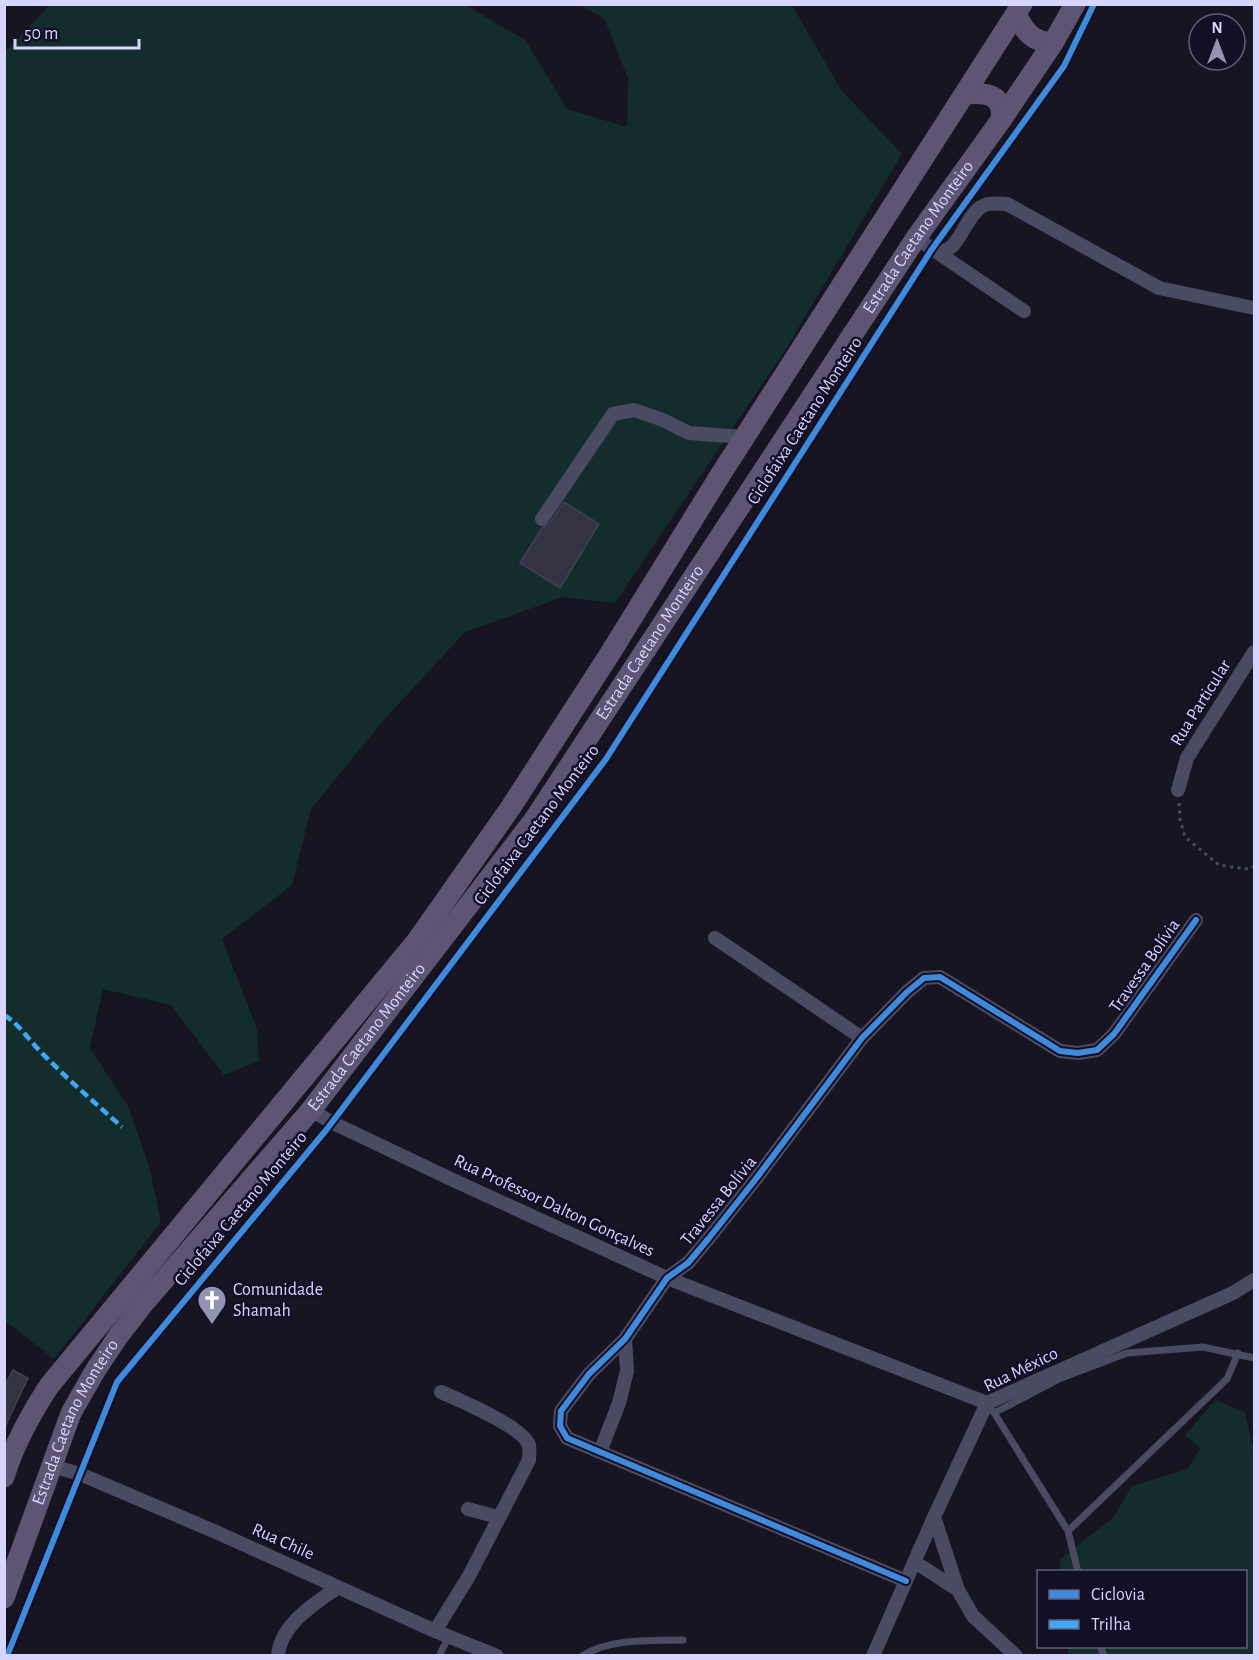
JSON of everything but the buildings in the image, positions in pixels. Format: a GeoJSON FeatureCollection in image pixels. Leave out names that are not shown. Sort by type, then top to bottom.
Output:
{"type":"FeatureCollection","features":[{"type":"Feature","properties":{"kind":"main road","name":"Estrada Caetano Monteiro"},"geometry":{"type":"LineString","coordinates":[[4,1598],[71,1413],[118,1335],[311,1110],[534,820],[916,238],[1001,120],[1053,43],[1075,4]]}},
{"type":"Feature","properties":{"kind":"main road","name":"Estrada Caetano Monteiro"},"geometry":{"type":"LineString","coordinates":[[4,1477],[29,1417],[49,1386],[423,933],[512,807],[744,437],[1019,10]]}},
{"type":"Feature","properties":{"kind":"main road"},"geometry":{"type":"LineString","coordinates":[[1019,10],[1028,35],[1040,41],[1053,43]]}},
{"type":"Feature","properties":{"kind":"main road"},"geometry":{"type":"LineString","coordinates":[[965,94],[979,92],[992,95],[1001,107],[1001,120]]}},
{"type":"Feature","properties":{"kind":"street"},"geometry":{"type":"LineString","coordinates":[[938,251],[942,252],[951,247],[974,212],[991,204],[1007,204],[1159,288],[1254,308]]}},
{"type":"Feature","properties":{"kind":"street"},"geometry":{"type":"LineString","coordinates":[[916,238],[1024,311]]}},
{"type":"Feature","properties":{"kind":"street"},"geometry":{"type":"LineString","coordinates":[[542,519],[613,414],[634,410],[689,432],[744,437]]}},
{"type":"Feature","properties":{"kind":"street","name":"Rua Particular"},"geometry":{"type":"LineString","coordinates":[[1178,790],[1187,758],[1254,652]]}},
{"type":"Feature","properties":{"kind":"street","name":"Travessa Bolívia"},"geometry":{"type":"LineString","coordinates":[[906,1581],[567,1438],[560,1426],[561,1411],[589,1374],[625,1339],[667,1278],[688,1263],[722,1222],[862,1038],[924,978],[940,977],[1060,1051],[1078,1053],[1097,1050],[1114,1034],[1196,920]]}},
{"type":"Feature","properties":{"kind":"street"},"geometry":{"type":"LineString","coordinates":[[715,938],[862,1038]]}},
{"type":"Feature","properties":{"kind":"street","name":"Rua Professor Dalton Gonçalves"},"geometry":{"type":"LineString","coordinates":[[311,1110],[331,1122],[443,1175],[667,1278],[991,1408]]}},
{"type":"Feature","properties":{"kind":"street","name":"Rua México"},"geometry":{"type":"LineString","coordinates":[[873,1656],[934,1516],[991,1408],[1233,1293],[1254,1280]]}},
{"type":"Feature","properties":{"kind":"street"},"geometry":{"type":"LineString","coordinates":[[600,1452],[619,1403],[627,1371],[625,1339]]}},
{"type":"Feature","properties":{"kind":"street"},"geometry":{"type":"LineString","coordinates":[[435,1631],[469,1576],[529,1460],[529,1446],[521,1434],[493,1417],[441,1392]]}},
{"type":"Feature","properties":{"kind":"street","name":"Rua Chile"},"geometry":{"type":"LineString","coordinates":[[52,1466],[80,1474],[216,1532],[435,1631],[497,1656]]}},
{"type":"Feature","properties":{"kind":"street"},"geometry":{"type":"LineString","coordinates":[[468,1509],[498,1517]]}},
{"type":"Feature","properties":{"kind":"street"},"geometry":{"type":"LineString","coordinates":[[934,1516],[958,1590],[973,1616],[1016,1656]]}},
{"type":"Feature","properties":{"kind":"street"},"geometry":{"type":"LineString","coordinates":[[915,1562],[958,1590]]}},
{"type":"Feature","properties":{"kind":"street"},"geometry":{"type":"LineString","coordinates":[[278,1656],[281,1640],[295,1621],[338,1587]]}},
{"type":"Feature","properties":{"kind":"lane"},"geometry":{"type":"LineString","coordinates":[[1078,1570],[1068,1531],[991,1408],[1127,1353],[1203,1347],[1254,1358]]}},
{"type":"Feature","properties":{"kind":"lane"},"geometry":{"type":"LineString","coordinates":[[1068,1531],[1227,1379],[1238,1353]]}},
{"type":"Feature","properties":{"kind":"lane"},"geometry":{"type":"LineString","coordinates":[[439,1656],[449,1636]]}},
{"type":"Feature","properties":{"kind":"lane"},"geometry":{"type":"LineString","coordinates":[[582,1656],[597,1646],[626,1642],[682,1640]]}},
{"type":"Feature","properties":{"kind":"path"},"geometry":{"type":"LineString","coordinates":[[1178,790],[1180,819],[1185,837],[1219,865],[1245,869],[1254,867]]}},
{"type":"Feature","properties":{"kind":"green space"},"geometry":{"type":"Polygon","coordinates":[[[50,5],[466,5],[526,41],[567,109],[627,127],[628,78],[604,18],[579,5],[792,5],[841,90],[902,154],[784,352],[615,603],[563,597],[465,632],[382,722],[311,809],[292,885],[222,939],[257,1029],[259,1061],[224,1075],[171,1005],[103,989],[90,1048],[128,1106],[149,1166],[161,1222],[54,1359],[4,1320],[4,53],[50,5]]]}},
{"type":"Feature","properties":{"kind":"green space"},"geometry":{"type":"Polygon","coordinates":[[[1216,1400],[1245,1412],[1254,1453],[1254,1655],[1069,1655],[1067,1648],[1247,1648],[1247,1570],[1060,1570],[1060,1559],[1113,1518],[1132,1486],[1188,1469],[1200,1448],[1185,1435],[1216,1400]]]}},
{"type":"Feature","properties":{"kind":"marked path"},"geometry":{"type":"LineString","coordinates":[[4,1015],[19,1027],[60,1071],[122,1127]]}},
{"type":"Feature","properties":{"kind":"cycle path","name":"Ciclofaixa Caetano Monteiro"},"geometry":{"type":"LineString","coordinates":[[7,1656],[117,1382],[327,1129],[606,759],[932,249],[1064,66],[1094,4]]}},
{"type":"Feature","properties":{"kind":"cycle path"},"geometry":{"type":"LineString","coordinates":[[906,1581],[567,1438],[560,1426],[561,1411],[589,1374],[625,1339],[667,1278],[688,1263],[709,1238],[862,1038],[924,978],[940,977],[1060,1051],[1078,1053],[1097,1050],[1114,1034],[1196,920]]}},
{"type":"Feature","properties":{"kind":"place","name":"Comunidade Shamah"},"geometry":{"type":"Point","coordinates":[212,1326]}}]}
